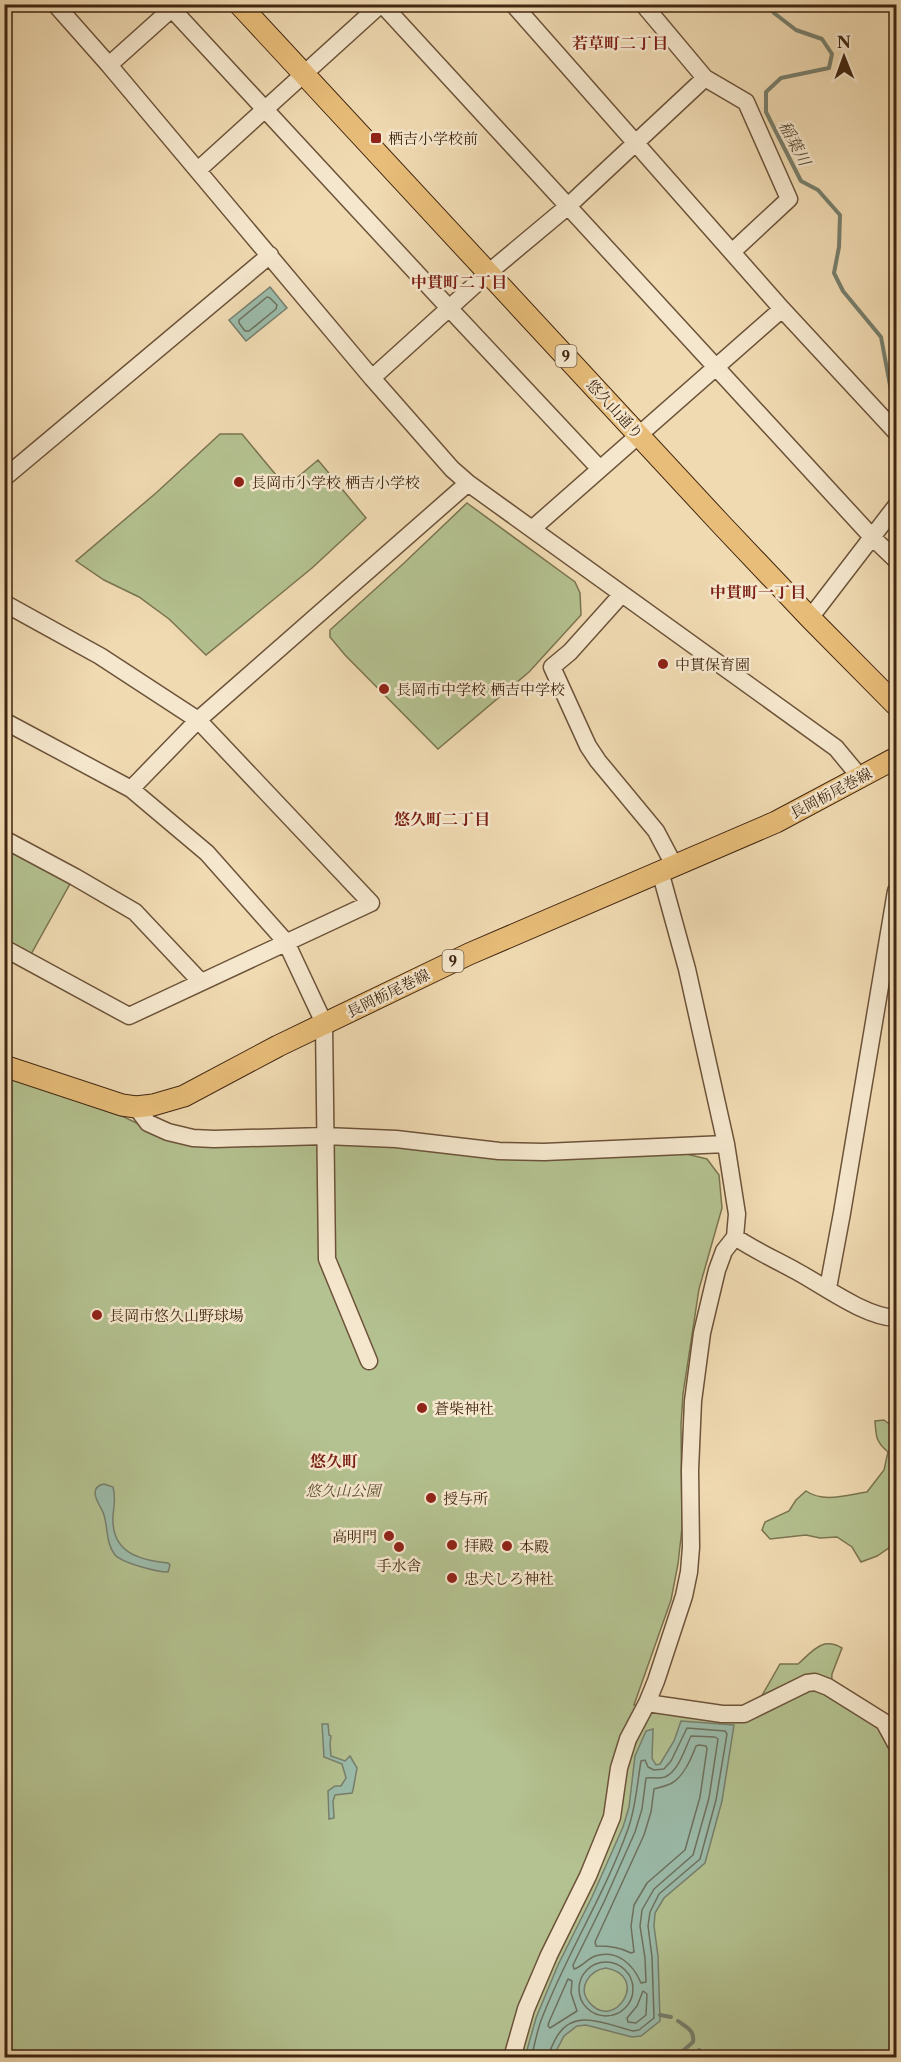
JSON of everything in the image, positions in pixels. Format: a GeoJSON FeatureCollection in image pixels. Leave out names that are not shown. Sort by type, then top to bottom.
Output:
{"type":"FeatureCollection","features":[{"type":"Feature","properties":{"kind":"main road","name":"悠久山通り"},"geometry":{"type":"LineString","coordinates":[[238,4],[810,618],[897,705]]}},
{"type":"Feature","properties":{"kind":"main road","name":"長岡栃尾巻線"},"geometry":{"type":"LineString","coordinates":[[4,1066],[109,1102],[136,1107],[153,1105],[184,1096],[324,1023],[469,954],[776,822],[897,758]]}},
{"type":"Feature","properties":{"kind":"street"},"geometry":{"type":"LineString","coordinates":[[55,4],[452,469],[468,483],[836,748],[860,777]]}},
{"type":"Feature","properties":{"kind":"street"},"geometry":{"type":"LineString","coordinates":[[198,170],[381,4],[717,366],[873,538],[897,560]]}},
{"type":"Feature","properties":{"kind":"street"},"geometry":{"type":"LineString","coordinates":[[513,4],[782,309],[897,432]]}},
{"type":"Feature","properties":{"kind":"street"},"geometry":{"type":"LineString","coordinates":[[643,4],[705,78],[746,102],[789,199],[732,252]]}},
{"type":"Feature","properties":{"kind":"street"},"geometry":{"type":"LineString","coordinates":[[109,65],[175,7],[264,110],[599,468]]}},
{"type":"Feature","properties":{"kind":"street"},"geometry":{"type":"LineString","coordinates":[[372,378],[488,273],[567,207],[705,78]]}},
{"type":"Feature","properties":{"kind":"street"},"geometry":{"type":"LineString","coordinates":[[4,478],[270,255]]}},
{"type":"Feature","properties":{"kind":"street"},"geometry":{"type":"LineString","coordinates":[[532,529],[782,309]]}},
{"type":"Feature","properties":{"kind":"street"},"geometry":{"type":"LineString","coordinates":[[131,789],[198,720],[468,483]]}},
{"type":"Feature","properties":{"kind":"street"},"geometry":{"type":"LineString","coordinates":[[810,618],[897,506]]}},
{"type":"Feature","properties":{"kind":"street"},"geometry":{"type":"LineString","coordinates":[[512,2058],[526,2009],[549,1955],[588,1876],[612,1817],[619,1768],[628,1739],[647,1703],[684,1596],[689,1572],[693,1401],[702,1333],[717,1270],[724,1251],[735,1237],[737,1214],[726,1144],[667,868],[656,831],[588,746],[552,667],[570,652],[622,594]]}},
{"type":"Feature","properties":{"kind":"street"},"geometry":{"type":"LineString","coordinates":[[4,603],[100,656],[198,720],[371,903],[129,1016],[4,948]]}},
{"type":"Feature","properties":{"kind":"street"},"geometry":{"type":"LineString","coordinates":[[5,721],[131,789],[207,853],[286,942],[324,1023],[327,1260],[369,1361]]}},
{"type":"Feature","properties":{"kind":"street"},"geometry":{"type":"LineString","coordinates":[[4,839],[135,912],[200,981]]}},
{"type":"Feature","properties":{"kind":"street"},"geometry":{"type":"LineString","coordinates":[[828,1288],[897,891]]}},
{"type":"Feature","properties":{"kind":"street"},"geometry":{"type":"LineString","coordinates":[[136,1107],[148,1123],[168,1132],[193,1138],[325,1136],[396,1139],[499,1151],[544,1152],[726,1144]]}},
{"type":"Feature","properties":{"kind":"street"},"geometry":{"type":"LineString","coordinates":[[735,1237],[868,1312],[897,1318]]}},
{"type":"Feature","properties":{"kind":"street"},"geometry":{"type":"LineString","coordinates":[[647,1703],[722,1714],[744,1714],[807,1683],[815,1683],[828,1687],[884,1722],[897,1744]]}},
{"type":"Feature","properties":{"kind":"green space"},"geometry":{"type":"Polygon","coordinates":[[[220,434],[242,434],[286,487],[318,460],[366,518],[312,568],[206,655],[169,619],[139,597],[104,580],[76,561],[156,493],[220,434]]]}},
{"type":"Feature","properties":{"kind":"green space"},"geometry":{"type":"Polygon","coordinates":[[[467,503],[575,582],[580,593],[581,615],[529,672],[438,749],[345,655],[330,637],[330,630],[467,503]]]}},
{"type":"Feature","properties":{"kind":"green space"},"geometry":{"type":"Polygon","coordinates":[[[4,846],[71,882],[30,956],[5,942],[4,846]]]}},
{"type":"Feature","properties":{"kind":"green space","name":"悠久山公園"},"geometry":{"type":"Polygon","coordinates":[[[5,1076],[124,1117],[168,1138],[674,1151],[707,1159],[719,1175],[722,1208],[699,1289],[683,1394],[682,1528],[678,1564],[671,1600],[634,1705],[727,1718],[752,1713],[780,1664],[798,1664],[813,1650],[823,1645],[829,1644],[842,1648],[832,1674],[831,1695],[878,1726],[886,1736],[896,1757],[896,2057],[5,2057],[5,1076]]]}},
{"type":"Feature","properties":{"kind":"green space"},"geometry":{"type":"Polygon","coordinates":[[[884,1420],[896,1429],[896,1543],[877,1556],[861,1562],[852,1547],[837,1537],[820,1538],[806,1535],[770,1539],[762,1530],[765,1522],[789,1511],[806,1491],[820,1497],[867,1492],[884,1470],[888,1452],[877,1439],[875,1421],[884,1420]]]}},
{"type":"Feature","properties":{"kind":"water"},"geometry":{"type":"Polygon","coordinates":[[[270,287],[287,308],[246,341],[229,320],[270,287]]]}},
{"type":"Feature","properties":{"kind":"water"},"geometry":{"type":"Polygon","coordinates":[[[104,1484],[113,1487],[114,1528],[122,1546],[137,1556],[168,1563],[170,1565],[168,1572],[125,1561],[112,1551],[104,1515],[95,1496],[97,1488],[104,1484]]]}},
{"type":"Feature","properties":{"kind":"water"},"geometry":{"type":"Polygon","coordinates":[[[681,1721],[734,1725],[722,1801],[705,1863],[664,1898],[655,1913],[660,2021],[641,2036],[632,2037],[586,2025],[577,2026],[564,2036],[553,2057],[525,2057],[536,2018],[558,1965],[623,1827],[629,1807],[635,1756],[646,1731],[653,1729],[652,1758],[656,1765],[660,1764],[674,1741],[681,1721]],[[606,1968],[600,1969],[587,1980],[584,1991],[586,1996],[589,2002],[599,2010],[609,2011],[624,2000],[627,1990],[626,1981],[619,1973],[606,1968]]]}},
{"type":"Feature","properties":{"kind":"water"},"geometry":{"type":"Polygon","coordinates":[[[322,1724],[328,1724],[331,1736],[331,1756],[345,1761],[350,1756],[357,1768],[352,1793],[335,1795],[334,1818],[329,1819],[328,1791],[335,1786],[341,1786],[346,1778],[342,1764],[324,1757],[322,1724]]]}},
{"type":"Feature","properties":{"kind":"waterway","name":"稲葉川"},"geometry":{"type":"LineString","coordinates":[[768,4],[774,13],[796,30],[822,39],[832,54],[829,68],[781,78],[766,92],[766,112],[801,181],[818,190],[840,215],[839,247],[834,273],[843,291],[881,337],[896,407]]}},
{"type":"Feature","properties":{"kind":"waterway"},"geometry":{"type":"LineString","coordinates":[[660,2015],[671,2017]]}},
{"type":"Feature","properties":{"kind":"waterway"},"geometry":{"type":"LineString","coordinates":[[675,2058],[693,2042],[691,2032],[678,2021]]}},
{"type":"Feature","properties":{"kind":"waterway"},"geometry":{"type":"LineString","coordinates":[[699,2050],[702,2053],[701,2058]]}},
{"type":"Feature","properties":{"kind":"place","name":"栖吉小学校前"},"geometry":{"type":"Point","coordinates":[376,138]}},
{"type":"Feature","properties":{"kind":"place","name":"長岡市小学校 栖吉小学校"},"geometry":{"type":"Point","coordinates":[239,482]}},
{"type":"Feature","properties":{"kind":"place","name":"中貫保育園"},"geometry":{"type":"Point","coordinates":[663,664]}},
{"type":"Feature","properties":{"kind":"place","name":"長岡市中学校 栖吉中学校"},"geometry":{"type":"Point","coordinates":[384,689]}},
{"type":"Feature","properties":{"kind":"place","name":"長岡市悠久山野球場"},"geometry":{"type":"Point","coordinates":[97,1315]}},
{"type":"Feature","properties":{"kind":"place","name":"蒼柴神社"},"geometry":{"type":"Point","coordinates":[422,1408]}},
{"type":"Feature","properties":{"kind":"place","name":"授与所"},"geometry":{"type":"Point","coordinates":[431,1498]}},
{"type":"Feature","properties":{"kind":"place","name":"高明門"},"geometry":{"type":"Point","coordinates":[389,1536]}},
{"type":"Feature","properties":{"kind":"place","name":"拝殿"},"geometry":{"type":"Point","coordinates":[452,1545]}},
{"type":"Feature","properties":{"kind":"place","name":"本殿"},"geometry":{"type":"Point","coordinates":[507,1546]}},
{"type":"Feature","properties":{"kind":"place","name":"手水舎"},"geometry":{"type":"Point","coordinates":[399,1547]}},
{"type":"Feature","properties":{"kind":"place","name":"忠犬しろ神社"},"geometry":{"type":"Point","coordinates":[452,1578]}},
{"type":"Feature","properties":{"kind":"district","name":"若草町二丁目"},"geometry":{"type":"Point","coordinates":[620,43]}},
{"type":"Feature","properties":{"kind":"district","name":"中貫町二丁目"},"geometry":{"type":"Point","coordinates":[459,282]}},
{"type":"Feature","properties":{"kind":"district","name":"中貫町一丁目"},"geometry":{"type":"Point","coordinates":[758,592]}},
{"type":"Feature","properties":{"kind":"district","name":"悠久町二丁目"},"geometry":{"type":"Point","coordinates":[442,819]}},
{"type":"Feature","properties":{"kind":"district","name":"悠久町"},"geometry":{"type":"Point","coordinates":[334,1461]}}]}
